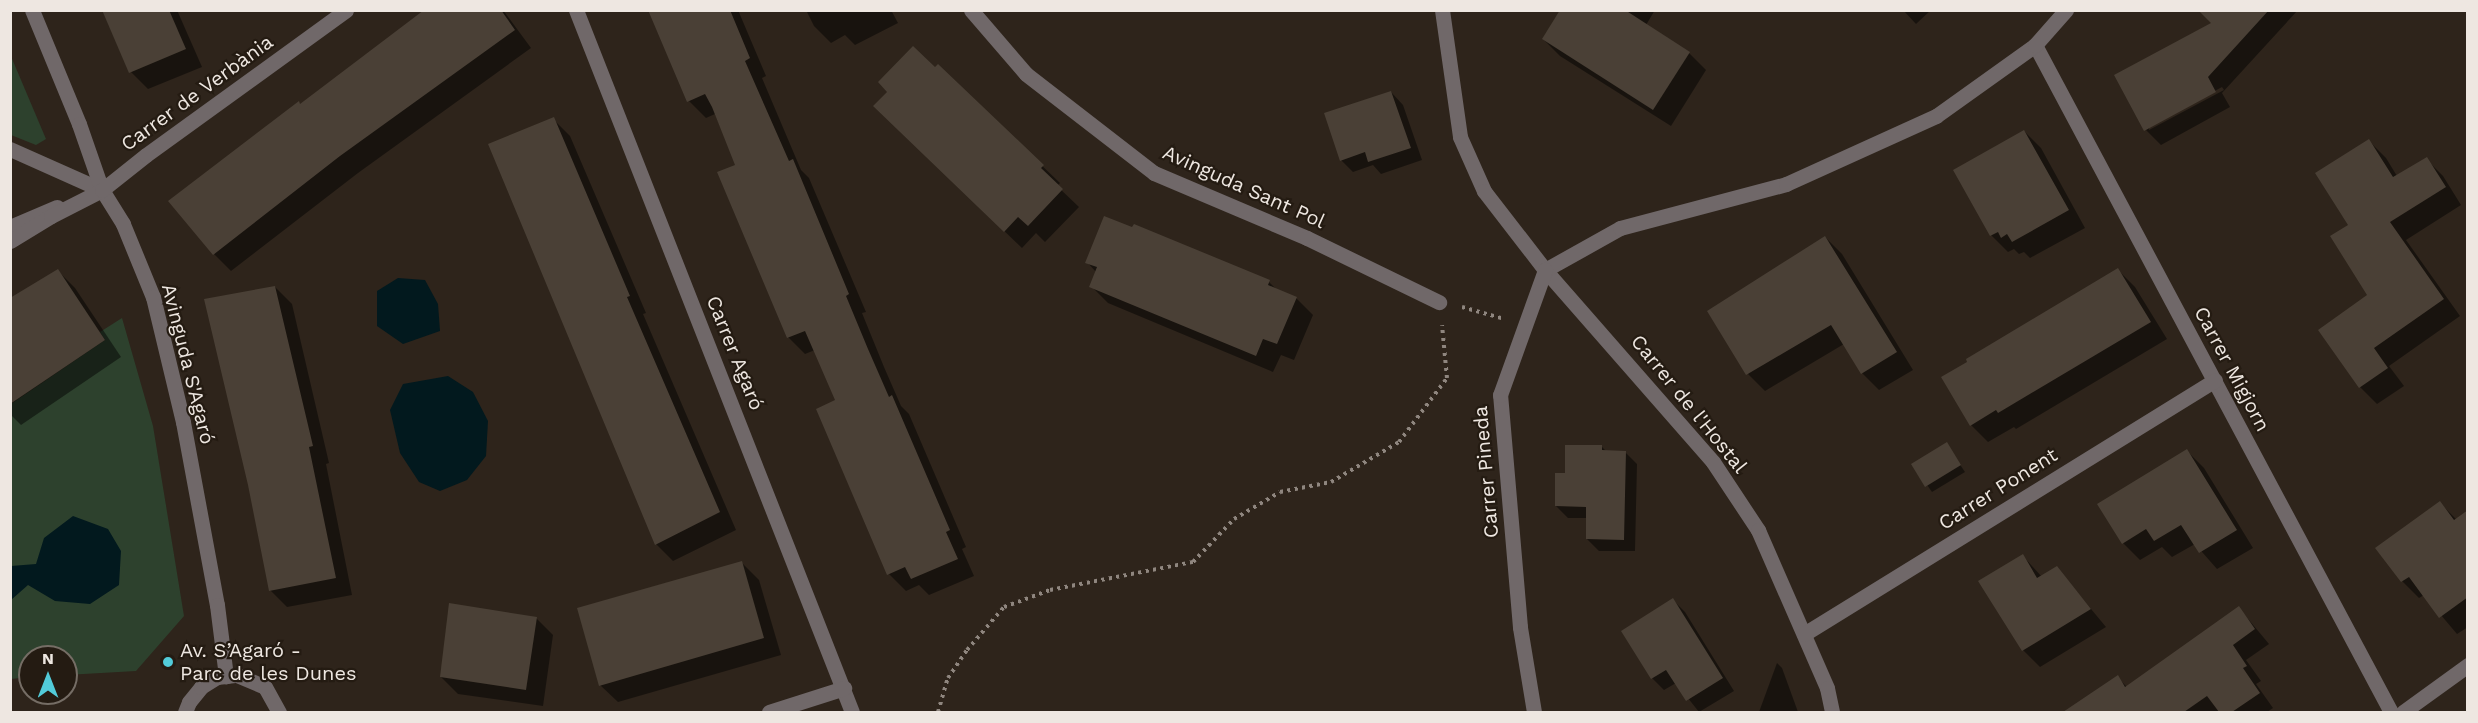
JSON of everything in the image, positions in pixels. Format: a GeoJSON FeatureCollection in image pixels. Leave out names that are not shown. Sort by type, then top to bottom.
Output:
{"type":"FeatureCollection","features":[{"type":"Feature","properties":{"kind":"street","name":"Avinguda S'Agaró"},"geometry":{"type":"LineString","coordinates":[[32,10],[79,124],[102,190],[123,224],[153,297],[183,422],[217,605],[226,675]]}},
{"type":"Feature","properties":{"kind":"street","name":"Carrer de Verbània"},"geometry":{"type":"LineString","coordinates":[[10,241],[51,216],[102,190],[146,155],[346,10]]}},
{"type":"Feature","properties":{"kind":"street","name":"Carrer Agaró"},"geometry":{"type":"LineString","coordinates":[[576,10],[852,712]]}},
{"type":"Feature","properties":{"kind":"street","name":"Avinguda Sant Pol"},"geometry":{"type":"LineString","coordinates":[[971,10],[1026,74],[1154,172],[1307,238],[1439,302]]}},
{"type":"Feature","properties":{"kind":"street"},"geometry":{"type":"LineString","coordinates":[[1442,10],[1460,137],[1484,191],[1545,270],[1620,228],[1786,184],[1936,116],[2035,45],[2066,10]]}},
{"type":"Feature","properties":{"kind":"street","name":"Carrer Migjorn"},"geometry":{"type":"LineString","coordinates":[[2035,45],[2391,712]]}},
{"type":"Feature","properties":{"kind":"street"},"geometry":{"type":"LineString","coordinates":[[10,149],[102,190]]}},
{"type":"Feature","properties":{"kind":"street","name":"Carrer de Verbània"},"geometry":{"type":"LineString","coordinates":[[10,227],[102,190]]}},
{"type":"Feature","properties":{"kind":"street","name":"Carrer Pineda"},"geometry":{"type":"LineString","coordinates":[[1534,712],[1520,627],[1500,394],[1545,270]]}},
{"type":"Feature","properties":{"kind":"street","name":"Carrer de l'Hostal"},"geometry":{"type":"LineString","coordinates":[[1545,270],[1713,462],[1758,530],[1827,688],[1832,712]]}},
{"type":"Feature","properties":{"kind":"street","name":"Carrer Ponent"},"geometry":{"type":"LineString","coordinates":[[1804,634],[2215,380]]}},
{"type":"Feature","properties":{"kind":"street"},"geometry":{"type":"LineString","coordinates":[[2403,712],[2468,665]]}},
{"type":"Feature","properties":{"kind":"street"},"geometry":{"type":"LineString","coordinates":[[185,712],[189,702],[201,687],[217,677],[226,675],[247,677],[265,687],[279,712]]}},
{"type":"Feature","properties":{"kind":"street"},"geometry":{"type":"LineString","coordinates":[[770,712],[844,688]]}},
{"type":"Feature","properties":{"kind":"path"},"geometry":{"type":"LineString","coordinates":[[938,712],[948,678],[967,650],[1004,607],[1050,590],[1193,562],[1234,519],[1280,492],[1331,482],[1399,442],[1447,378],[1439,302],[1525,324]]}},
{"type":"Feature","properties":{"kind":"green space"},"geometry":{"type":"Polygon","coordinates":[[[10,54],[46,139],[36,145],[11,135],[10,54]]]}},
{"type":"Feature","properties":{"kind":"green space"},"geometry":{"type":"Polygon","coordinates":[[[122,318],[153,426],[184,616],[136,671],[78,674],[78,645],[18,645],[18,678],[11,679],[11,404],[105,340],[100,332],[122,318]]]}},
{"type":"Feature","properties":{"kind":"water"},"geometry":{"type":"Polygon","coordinates":[[[398,278],[425,280],[438,304],[440,331],[403,344],[377,326],[377,291],[398,278]]]}},
{"type":"Feature","properties":{"kind":"water"},"geometry":{"type":"Polygon","coordinates":[[[448,376],[473,392],[488,421],[486,456],[467,480],[440,491],[419,482],[400,453],[390,410],[403,384],[448,376]]]}},
{"type":"Feature","properties":{"kind":"water"},"geometry":{"type":"Polygon","coordinates":[[[73,516],[108,529],[121,551],[119,585],[90,604],[55,601],[28,585],[11,600],[11,566],[36,564],[44,538],[73,516]]]}},
{"type":"Feature","properties":{"kind":"building"},"geometry":{"type":"Polygon","coordinates":[[[102,10],[169,10],[186,49],[129,73],[102,10]]]}},
{"type":"Feature","properties":{"kind":"building"},"geometry":{"type":"Polygon","coordinates":[[[424,10],[501,10],[515,30],[340,156],[213,255],[168,201],[299,101],[300,104],[424,10]]]}},
{"type":"Feature","properties":{"kind":"building"},"geometry":{"type":"Polygon","coordinates":[[[648,10],[730,10],[750,58],[745,61],[789,161],[793,159],[849,294],[846,296],[868,349],[889,397],[892,395],[950,530],[946,532],[958,559],[911,579],[905,567],[887,575],[816,409],[835,400],[805,331],[787,338],[717,172],[735,165],[712,107],[705,94],[687,102],[648,10]]]}},
{"type":"Feature","properties":{"kind":"building"},"geometry":{"type":"Polygon","coordinates":[[[1560,10],[1625,10],[1690,52],[1653,110],[1542,39],[1560,10]]]}},
{"type":"Feature","properties":{"kind":"building"},"geometry":{"type":"Polygon","coordinates":[[[2198,10],[2269,10],[2208,77],[2216,92],[2144,131],[2114,75],[2211,23],[2198,10]]]}},
{"type":"Feature","properties":{"kind":"building"},"geometry":{"type":"Polygon","coordinates":[[[913,46],[935,67],[938,64],[1044,165],[1041,168],[1063,189],[1028,226],[1018,217],[1004,232],[873,106],[887,92],[878,82],[913,46]]]}},
{"type":"Feature","properties":{"kind":"building"},"geometry":{"type":"Polygon","coordinates":[[[1391,91],[1411,148],[1368,162],[1365,152],[1340,161],[1324,113],[1391,91]]]}},
{"type":"Feature","properties":{"kind":"building"},"geometry":{"type":"Polygon","coordinates":[[[554,117],[630,296],[627,297],[720,512],[655,545],[488,144],[554,117]]]}},
{"type":"Feature","properties":{"kind":"building"},"geometry":{"type":"Polygon","coordinates":[[[2024,130],[2069,210],[2012,242],[2007,234],[2001,238],[1998,232],[1990,236],[1953,170],[2024,130]]]}},
{"type":"Feature","properties":{"kind":"building"},"geometry":{"type":"Polygon","coordinates":[[[2369,139],[2393,177],[2427,157],[2446,187],[2390,222],[2444,299],[2374,348],[2388,368],[2359,388],[2318,330],[2367,295],[2330,236],[2348,225],[2315,173],[2369,139]]]}},
{"type":"Feature","properties":{"kind":"building"},"geometry":{"type":"Polygon","coordinates":[[[1104,216],[1132,227],[1134,224],[1270,280],[1268,285],[1297,297],[1277,344],[1263,339],[1256,356],[1089,287],[1097,267],[1085,263],[1104,216]]]}},
{"type":"Feature","properties":{"kind":"building"},"geometry":{"type":"Polygon","coordinates":[[[1825,236],[1897,352],[1861,374],[1831,325],[1746,375],[1707,311],[1825,236]]]}},
{"type":"Feature","properties":{"kind":"building"},"geometry":{"type":"Polygon","coordinates":[[[2118,268],[2151,322],[1998,413],[1996,410],[1970,426],[1941,377],[1967,362],[1966,359],[2118,268]]]}},
{"type":"Feature","properties":{"kind":"building"},"geometry":{"type":"Polygon","coordinates":[[[58,269],[105,340],[10,404],[10,298],[58,269]]]}},
{"type":"Feature","properties":{"kind":"building"},"geometry":{"type":"Polygon","coordinates":[[[275,286],[313,446],[309,447],[336,578],[269,591],[248,485],[204,299],[275,286]]]}},
{"type":"Feature","properties":{"kind":"building"},"geometry":{"type":"Polygon","coordinates":[[[1947,442],[1961,465],[1925,487],[1911,464],[1947,442]]]}},
{"type":"Feature","properties":{"kind":"building"},"geometry":{"type":"Polygon","coordinates":[[[1565,445],[1602,445],[1602,450],[1626,451],[1624,540],[1586,539],[1586,507],[1555,506],[1555,473],[1565,473],[1565,445]]]}},
{"type":"Feature","properties":{"kind":"building"},"geometry":{"type":"Polygon","coordinates":[[[2187,449],[2237,530],[2199,553],[2181,525],[2154,541],[2146,529],[2122,544],[2097,504],[2187,449]]]}},
{"type":"Feature","properties":{"kind":"building"},"geometry":{"type":"Polygon","coordinates":[[[2440,501],[2454,520],[2468,510],[2468,597],[2439,618],[2409,577],[2401,582],[2375,548],[2440,501]]]}},
{"type":"Feature","properties":{"kind":"building"},"geometry":{"type":"Polygon","coordinates":[[[2023,554],[2037,578],[2057,566],[2091,609],[2022,651],[1978,581],[2023,554]]]}},
{"type":"Feature","properties":{"kind":"building"},"geometry":{"type":"Polygon","coordinates":[[[742,561],[764,638],[599,686],[577,608],[742,561]]]}},
{"type":"Feature","properties":{"kind":"building"},"geometry":{"type":"Polygon","coordinates":[[[1673,598],[1723,678],[1686,701],[1666,670],[1651,679],[1621,631],[1673,598]]]}},
{"type":"Feature","properties":{"kind":"building"},"geometry":{"type":"Polygon","coordinates":[[[449,603],[537,617],[526,690],[440,677],[449,603]]]}},
{"type":"Feature","properties":{"kind":"building"},"geometry":{"type":"Polygon","coordinates":[[[2239,606],[2255,629],[2233,645],[2247,666],[2243,668],[2260,693],[2232,712],[2219,712],[2207,696],[2184,712],[2063,712],[2118,675],[2125,687],[2239,606]]]}},
{"type":"Feature","properties":{"kind":"place","name":"Av. S’Agaró - Parc de les Dunes"},"geometry":{"type":"Point","coordinates":[168,662]}}]}
